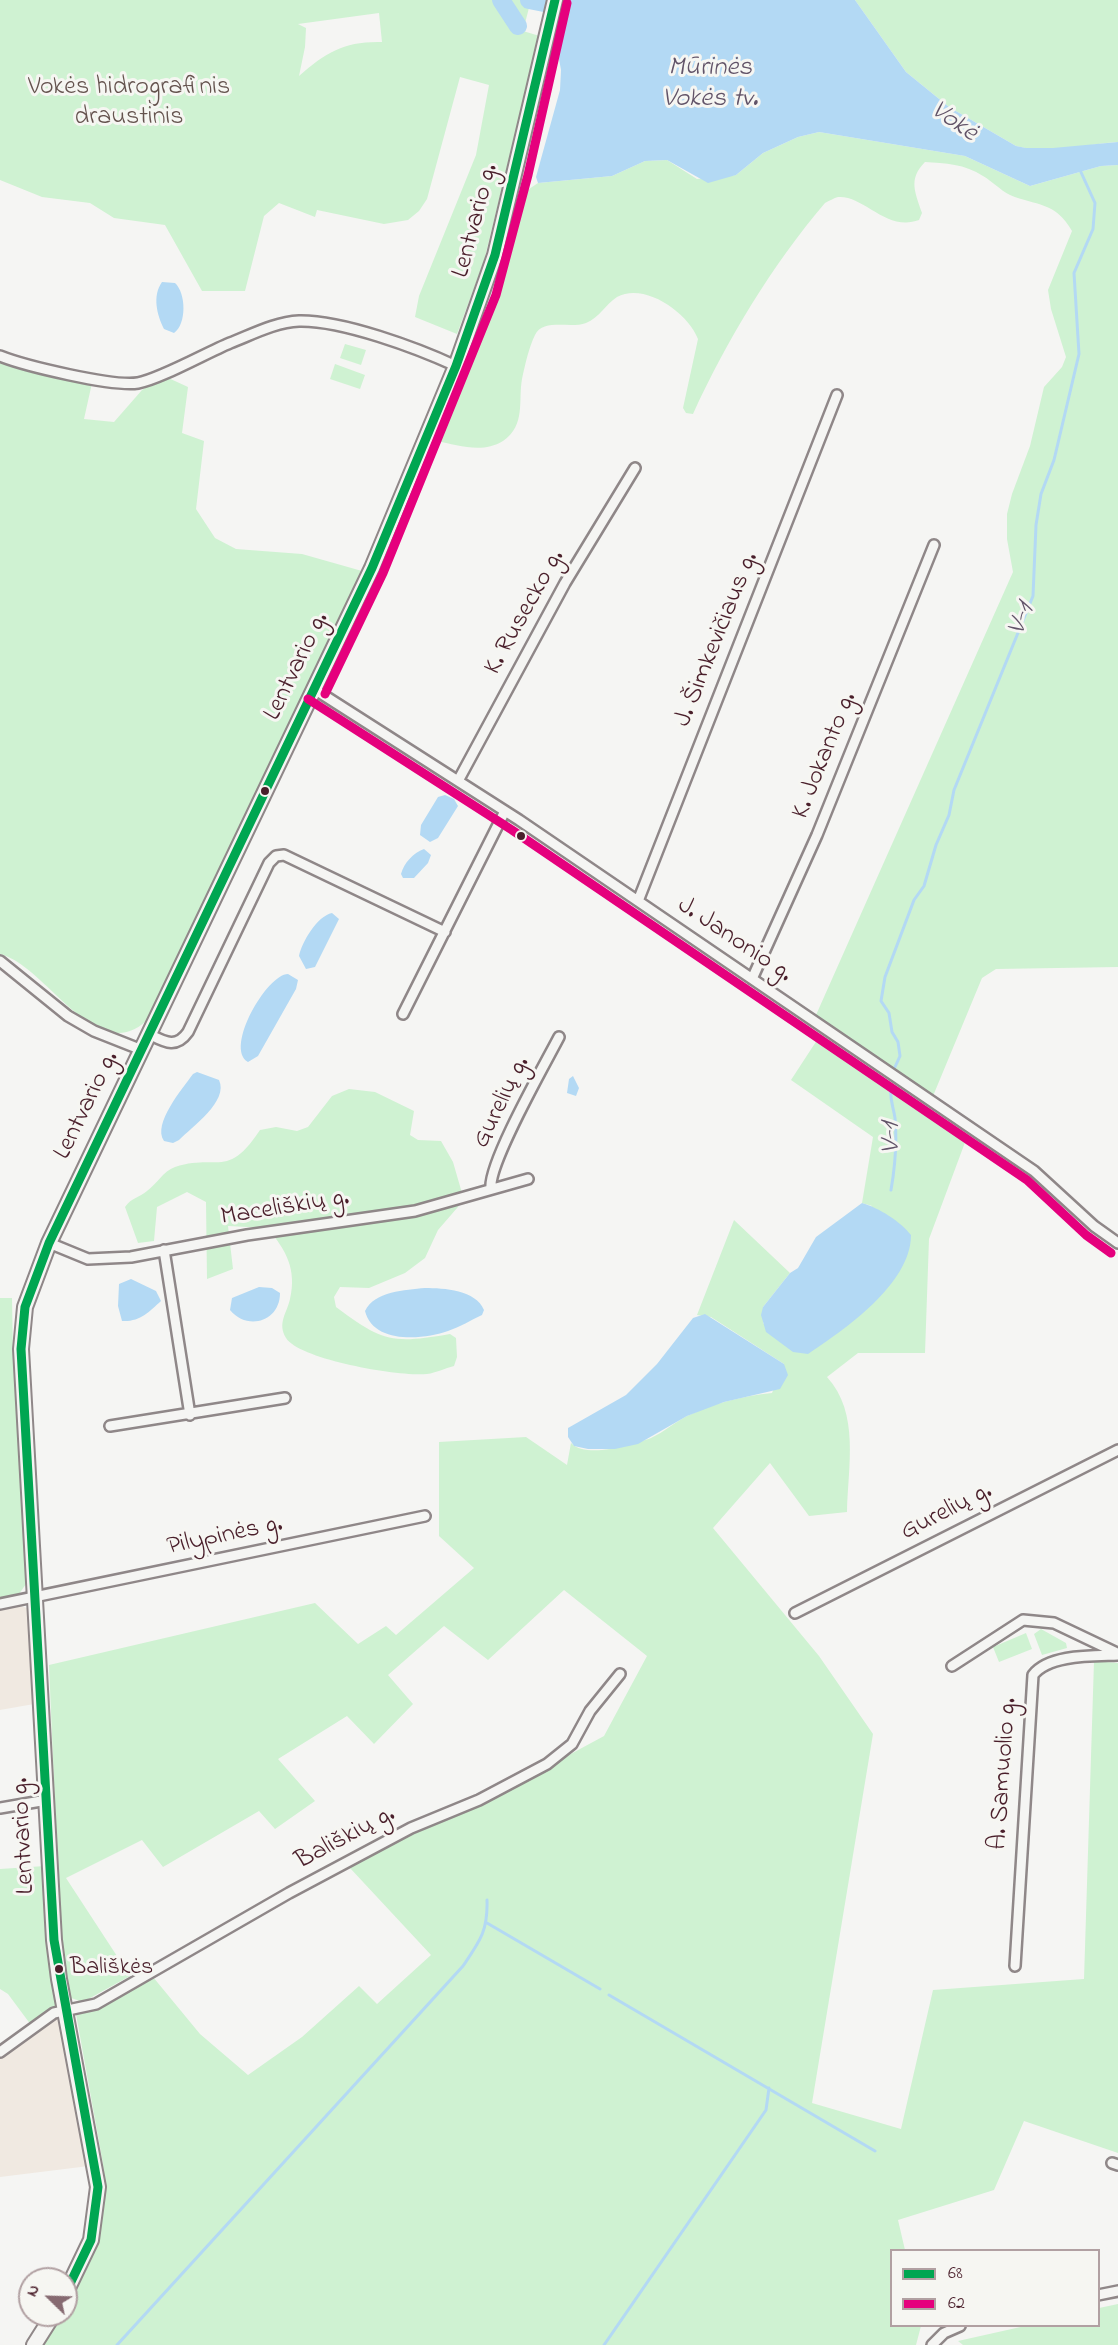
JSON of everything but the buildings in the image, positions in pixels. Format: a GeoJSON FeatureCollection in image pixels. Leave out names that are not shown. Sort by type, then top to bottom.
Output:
{"type":"FeatureCollection","features":[{"type":"Feature","properties":{"kind":"main road","name":"Lentvario g."},"geometry":{"type":"LineString","coordinates":[[78,2267],[91,2240],[98,2187],[54,1940],[21,1328],[31,1286],[49,1243],[372,568],[456,366],[495,255],[555,0]]}},
{"type":"Feature","properties":{"kind":"main road"},"geometry":{"type":"LineString","coordinates":[[34,2345],[45,2327]]}},
{"type":"Feature","properties":{"kind":"street"},"geometry":{"type":"LineString","coordinates":[[0,356],[27,366],[115,382],[140,383],[265,329],[298,321],[343,329],[415,348],[456,366]]}},
{"type":"Feature","properties":{"kind":"street","name":"J. Šimkevičiaus g."},"geometry":{"type":"LineString","coordinates":[[638,901],[837,395]]}},
{"type":"Feature","properties":{"kind":"street","name":"K. Rusecko g."},"geometry":{"type":"LineString","coordinates":[[458,781],[560,591],[635,468]]}},
{"type":"Feature","properties":{"kind":"street","name":"K. Jokanto g."},"geometry":{"type":"LineString","coordinates":[[752,979],[817,835],[934,545]]}},
{"type":"Feature","properties":{"kind":"street","name":"J. Janonio g."},"geometry":{"type":"LineString","coordinates":[[314,689],[505,811],[1034,1171],[1094,1226],[1118,1243]]}},
{"type":"Feature","properties":{"kind":"street"},"geometry":{"type":"LineString","coordinates":[[404,1014],[505,811]]}},
{"type":"Feature","properties":{"kind":"street"},"geometry":{"type":"LineString","coordinates":[[149,1034],[173,1044],[179,1042],[188,1032],[269,862],[276,856],[284,855],[445,932]]}},
{"type":"Feature","properties":{"kind":"street"},"geometry":{"type":"LineString","coordinates":[[0,961],[68,1016],[94,1031],[142,1050]]}},
{"type":"Feature","properties":{"kind":"street","name":"Gurelių g."},"geometry":{"type":"LineString","coordinates":[[491,1188],[492,1175],[513,1128],[559,1037]]}},
{"type":"Feature","properties":{"kind":"street","name":"Maceliškių g."},"geometry":{"type":"LineString","coordinates":[[49,1243],[76,1256],[101,1260],[247,1235],[415,1211],[528,1179]]}},
{"type":"Feature","properties":{"kind":"street"},"geometry":{"type":"LineString","coordinates":[[164,1250],[190,1415]]}},
{"type":"Feature","properties":{"kind":"street"},"geometry":{"type":"LineString","coordinates":[[110,1426],[285,1398]]}},
{"type":"Feature","properties":{"kind":"street","name":"Gurelių g."},"geometry":{"type":"LineString","coordinates":[[795,1613],[1118,1450]]}},
{"type":"Feature","properties":{"kind":"street","name":"Pilypinės g."},"geometry":{"type":"LineString","coordinates":[[0,1604],[424,1516]]}},
{"type":"Feature","properties":{"kind":"street"},"geometry":{"type":"LineString","coordinates":[[952,1666],[1023,1620],[1054,1623],[1118,1654]]}},
{"type":"Feature","properties":{"kind":"street","name":"A. Samuolio g."},"geometry":{"type":"LineString","coordinates":[[1014,1966],[1033,1675],[1038,1669],[1076,1656],[1118,1654]]}},
{"type":"Feature","properties":{"kind":"street","name":"Bališkių g."},"geometry":{"type":"LineString","coordinates":[[0,2052],[43,2019],[65,2010],[96,2004],[289,1893],[411,1828],[479,1800],[547,1764],[572,1744],[590,1711],[620,1674]]}},
{"type":"Feature","properties":{"kind":"street"},"geometry":{"type":"LineString","coordinates":[[0,1808],[47,1800]]}},
{"type":"Feature","properties":{"kind":"street"},"geometry":{"type":"LineString","coordinates":[[1100,2295],[1118,2291]]}},
{"type":"Feature","properties":{"kind":"street"},"geometry":{"type":"LineString","coordinates":[[937,2343],[957,2327]]}},
{"type":"Feature","properties":{"kind":"shaded area"},"geometry":{"type":"Polygon","coordinates":[[[21,1606],[27,1608],[29,1613],[34,1704],[0,1710],[0,1610],[21,1606]]]}},
{"type":"Feature","properties":{"kind":"shaded area"},"geometry":{"type":"Polygon","coordinates":[[[60,2006],[89,2166],[0,2177],[0,2055],[60,2006]]]}},
{"type":"Feature","properties":{"kind":"green space","name":"Vokės hidrografinis draustinis"},"geometry":{"type":"Polygon","coordinates":[[[0,0],[531,0],[523,31],[543,37],[531,85],[527,85],[484,261],[457,334],[415,317],[419,296],[476,155],[489,85],[460,77],[427,199],[419,211],[408,220],[384,224],[317,210],[315,217],[279,203],[264,216],[245,291],[202,291],[165,225],[114,218],[90,203],[42,197],[0,180],[0,0]],[[379,13],[298,24],[306,28],[299,76],[327,54],[347,46],[382,42],[379,13]]]}},
{"type":"Feature","properties":{"kind":"green space"},"geometry":{"type":"Polygon","coordinates":[[[855,0],[1118,0],[1118,142],[1053,149],[1016,146],[949,107],[906,72],[855,0]]]}},
{"type":"Feature","properties":{"kind":"green space"},"geometry":{"type":"Polygon","coordinates":[[[819,132],[965,156],[1030,186],[1101,166],[1118,165],[1118,967],[996,969],[982,978],[933,1096],[816,1015],[1013,572],[1007,539],[1007,514],[1030,446],[1044,387],[1062,367],[1066,357],[1051,309],[1048,290],[1072,231],[1066,221],[1052,209],[1010,195],[969,169],[925,162],[916,174],[914,186],[922,213],[919,220],[896,221],[848,198],[838,197],[825,203],[787,252],[752,304],[693,414],[686,413],[683,408],[698,339],[693,329],[675,310],[664,303],[652,297],[628,293],[617,297],[595,318],[586,323],[551,325],[539,330],[531,345],[524,368],[518,420],[510,435],[503,441],[478,448],[436,441],[477,342],[504,267],[526,191],[538,183],[612,176],[645,161],[667,160],[697,179],[736,175],[763,153],[798,137],[819,132]]]}},
{"type":"Feature","properties":{"kind":"green space"},"geometry":{"type":"Polygon","coordinates":[[[345,344],[366,350],[361,365],[340,358],[345,344]]]}},
{"type":"Feature","properties":{"kind":"green space"},"geometry":{"type":"Polygon","coordinates":[[[0,360],[16,366],[92,383],[84,419],[114,422],[142,390],[164,376],[188,387],[182,433],[204,441],[196,509],[215,538],[236,549],[302,554],[362,571],[151,1016],[132,1030],[112,1032],[93,1025],[18,962],[0,954],[0,360]]]}},
{"type":"Feature","properties":{"kind":"green space"},"geometry":{"type":"Polygon","coordinates":[[[335,364],[365,375],[360,389],[330,379],[335,364]]]}},
{"type":"Feature","properties":{"kind":"green space"},"geometry":{"type":"Polygon","coordinates":[[[821,1034],[967,1137],[929,1239],[925,1353],[858,1353],[827,1377],[837,1391],[848,1423],[850,1459],[847,1512],[809,1516],[770,1463],[713,1528],[819,1656],[873,1734],[812,2103],[901,2129],[933,1990],[1084,1979],[1094,1661],[1118,1663],[1118,2153],[1024,2121],[994,2190],[898,2220],[905,2249],[890,2249],[890,2327],[921,2327],[916,2345],[42,2345],[53,2327],[78,2327],[78,2285],[98,2239],[104,2204],[103,2164],[76,2014],[101,2006],[153,1977],[200,2034],[248,2075],[302,2037],[359,1986],[377,2004],[431,1955],[350,1868],[419,1828],[482,1802],[604,1736],[647,1656],[564,1590],[488,1660],[444,1626],[388,1675],[413,1704],[374,1744],[347,1716],[278,1759],[315,1801],[275,1829],[259,1811],[163,1867],[142,1840],[66,1878],[130,1976],[83,2002],[68,1997],[60,1923],[49,1665],[315,1603],[358,1644],[386,1626],[396,1635],[474,1568],[439,1536],[439,1442],[526,1437],[567,1465],[571,1443],[587,1450],[622,1447],[651,1438],[687,1416],[708,1407],[739,1398],[772,1393],[784,1364],[711,1317],[697,1315],[734,1220],[790,1273],[763,1307],[763,1324],[872,1206],[862,1203],[873,1137],[791,1080],[821,1034]]]}},
{"type":"Feature","properties":{"kind":"green space"},"geometry":{"type":"Polygon","coordinates":[[[349,1089],[375,1092],[414,1111],[410,1135],[418,1140],[441,1141],[453,1162],[464,1200],[438,1230],[425,1258],[405,1273],[369,1288],[340,1287],[334,1297],[336,1307],[377,1334],[401,1339],[450,1334],[456,1338],[457,1357],[454,1366],[434,1373],[414,1374],[375,1370],[330,1360],[295,1346],[286,1338],[282,1328],[292,1288],[291,1269],[280,1244],[267,1228],[228,1226],[233,1269],[207,1279],[206,1202],[187,1192],[157,1207],[154,1241],[138,1243],[125,1207],[130,1201],[151,1188],[167,1171],[175,1167],[190,1163],[230,1160],[249,1145],[260,1130],[276,1127],[297,1131],[308,1127],[332,1096],[349,1089]]]}},
{"type":"Feature","properties":{"kind":"green space"},"geometry":{"type":"Polygon","coordinates":[[[0,1298],[12,1298],[26,1584],[19,1594],[0,1598],[0,1298]]]}},
{"type":"Feature","properties":{"kind":"green space"},"geometry":{"type":"Polygon","coordinates":[[[1041,1629],[1066,1643],[1067,1648],[1042,1655],[1034,1634],[1041,1629]]]}},
{"type":"Feature","properties":{"kind":"green space"},"geometry":{"type":"Polygon","coordinates":[[[1026,1633],[1032,1649],[999,1662],[993,1647],[1026,1633]]]}},
{"type":"Feature","properties":{"kind":"green space"},"geometry":{"type":"Polygon","coordinates":[[[45,1866],[47,1937],[60,2006],[31,2025],[8,1994],[0,1989],[0,1869],[45,1866]]]}},
{"type":"Feature","properties":{"kind":"green space"},"geometry":{"type":"Polygon","coordinates":[[[1118,2304],[1118,2345],[963,2345],[958,2341],[1021,2327],[1100,2327],[1100,2308],[1118,2304]]]}},
{"type":"Feature","properties":{"kind":"water","name":"Mūrinės Vokės tv."},"geometry":{"type":"Polygon","coordinates":[[[560,0],[855,0],[906,72],[949,107],[1016,146],[1053,148],[1118,142],[1118,165],[1101,166],[1030,186],[965,156],[819,132],[798,137],[763,153],[736,175],[708,183],[667,160],[645,161],[612,176],[538,183],[536,177],[560,90],[561,70],[556,43],[550,41],[560,0]]]}},
{"type":"Feature","properties":{"kind":"water"},"geometry":{"type":"Polygon","coordinates":[[[162,282],[175,283],[183,301],[183,316],[174,333],[164,329],[159,318],[156,299],[162,282]]]}},
{"type":"Feature","properties":{"kind":"water"},"geometry":{"type":"Polygon","coordinates":[[[445,795],[454,799],[458,806],[438,838],[430,842],[420,835],[421,825],[438,797],[445,795]]]}},
{"type":"Feature","properties":{"kind":"water"},"geometry":{"type":"Polygon","coordinates":[[[424,849],[431,855],[428,863],[414,878],[403,878],[402,870],[407,862],[424,849]]]}},
{"type":"Feature","properties":{"kind":"water"},"geometry":{"type":"Polygon","coordinates":[[[332,913],[339,919],[315,967],[306,969],[299,956],[303,944],[316,924],[332,913]]]}},
{"type":"Feature","properties":{"kind":"water"},"geometry":{"type":"Polygon","coordinates":[[[288,974],[298,980],[296,989],[258,1056],[248,1062],[242,1054],[241,1042],[251,1013],[270,986],[279,977],[288,974]]]}},
{"type":"Feature","properties":{"kind":"water"},"geometry":{"type":"Polygon","coordinates":[[[197,1072],[219,1080],[221,1088],[219,1096],[208,1113],[179,1140],[173,1143],[164,1141],[161,1134],[165,1116],[193,1074],[197,1072]]]}},
{"type":"Feature","properties":{"kind":"water"},"geometry":{"type":"Polygon","coordinates":[[[573,1076],[579,1088],[576,1096],[567,1093],[569,1079],[573,1076]]]}},
{"type":"Feature","properties":{"kind":"water"},"geometry":{"type":"Polygon","coordinates":[[[862,1203],[889,1216],[911,1235],[908,1253],[900,1271],[873,1304],[839,1332],[808,1354],[793,1352],[766,1332],[761,1315],[763,1307],[790,1273],[798,1268],[816,1237],[862,1203]]]}},
{"type":"Feature","properties":{"kind":"water"},"geometry":{"type":"Polygon","coordinates":[[[131,1279],[156,1291],[161,1301],[139,1318],[122,1321],[118,1306],[119,1284],[131,1279]]]}},
{"type":"Feature","properties":{"kind":"water"},"geometry":{"type":"Polygon","coordinates":[[[259,1287],[272,1288],[280,1293],[279,1303],[269,1317],[253,1321],[245,1320],[230,1310],[232,1298],[259,1287]]]}},
{"type":"Feature","properties":{"kind":"water"},"geometry":{"type":"Polygon","coordinates":[[[425,1288],[459,1291],[467,1294],[480,1303],[484,1310],[482,1315],[448,1331],[413,1337],[388,1334],[370,1322],[365,1311],[376,1299],[391,1293],[425,1288]]]}},
{"type":"Feature","properties":{"kind":"water"},"geometry":{"type":"Polygon","coordinates":[[[705,1314],[784,1364],[788,1375],[780,1389],[724,1402],[687,1416],[638,1444],[615,1449],[588,1449],[574,1446],[568,1437],[568,1428],[626,1395],[657,1364],[693,1318],[705,1314]]]}},
{"type":"Feature","properties":{"kind":"waterway"},"geometry":{"type":"LineString","coordinates":[[501,0],[518,26]]}},
{"type":"Feature","properties":{"kind":"waterway","name":"Vokė"},"geometry":{"type":"LineString","coordinates":[[529,0],[549,4]]}},
{"type":"Feature","properties":{"kind":"waterway","name":"V-1"},"geometry":{"type":"LineString","coordinates":[[895,1067],[900,1056],[898,1042],[892,1032],[889,1013],[881,1001],[885,977],[914,900],[924,886],[936,845],[949,815],[954,790],[1033,596],[1036,525],[1041,494],[1054,460],[1079,354],[1074,273],[1093,229],[1095,203],[1080,170]]}},
{"type":"Feature","properties":{"kind":"waterway","name":"V-1"},"geometry":{"type":"LineString","coordinates":[[891,1085],[896,1136],[891,1190]]}},
{"type":"Feature","properties":{"kind":"waterway"},"geometry":{"type":"LineString","coordinates":[[117,2345],[463,1966],[482,1935],[486,1920],[487,1900]]}},
{"type":"Feature","properties":{"kind":"waterway"},"geometry":{"type":"LineString","coordinates":[[487,1923],[600,1989]]}},
{"type":"Feature","properties":{"kind":"waterway"},"geometry":{"type":"LineString","coordinates":[[609,1995],[875,2151]]}},
{"type":"Feature","properties":{"kind":"waterway"},"geometry":{"type":"LineString","coordinates":[[604,2345],[766,2110],[769,2088]]}},
{"type":"Feature","properties":{"kind":"transit line","name":"68"},"geometry":{"type":"LineString","coordinates":[[78,2267],[91,2240],[98,2187],[54,1940],[21,1349],[25,1307],[49,1243],[372,568],[456,366],[495,255],[555,0]]}},
{"type":"Feature","properties":{"kind":"transit line","name":"62"},"geometry":{"type":"LineString","coordinates":[[325,694],[383,573],[496,295],[528,175],[567,3]]}},
{"type":"Feature","properties":{"kind":"transit line","name":"62"},"geometry":{"type":"LineString","coordinates":[[308,699],[512,830],[1027,1180],[1086,1235],[1111,1253]]}},
{"type":"Feature","properties":{"kind":"place","name":"Bališkės"},"geometry":{"type":"Point","coordinates":[59,1969]}}]}
